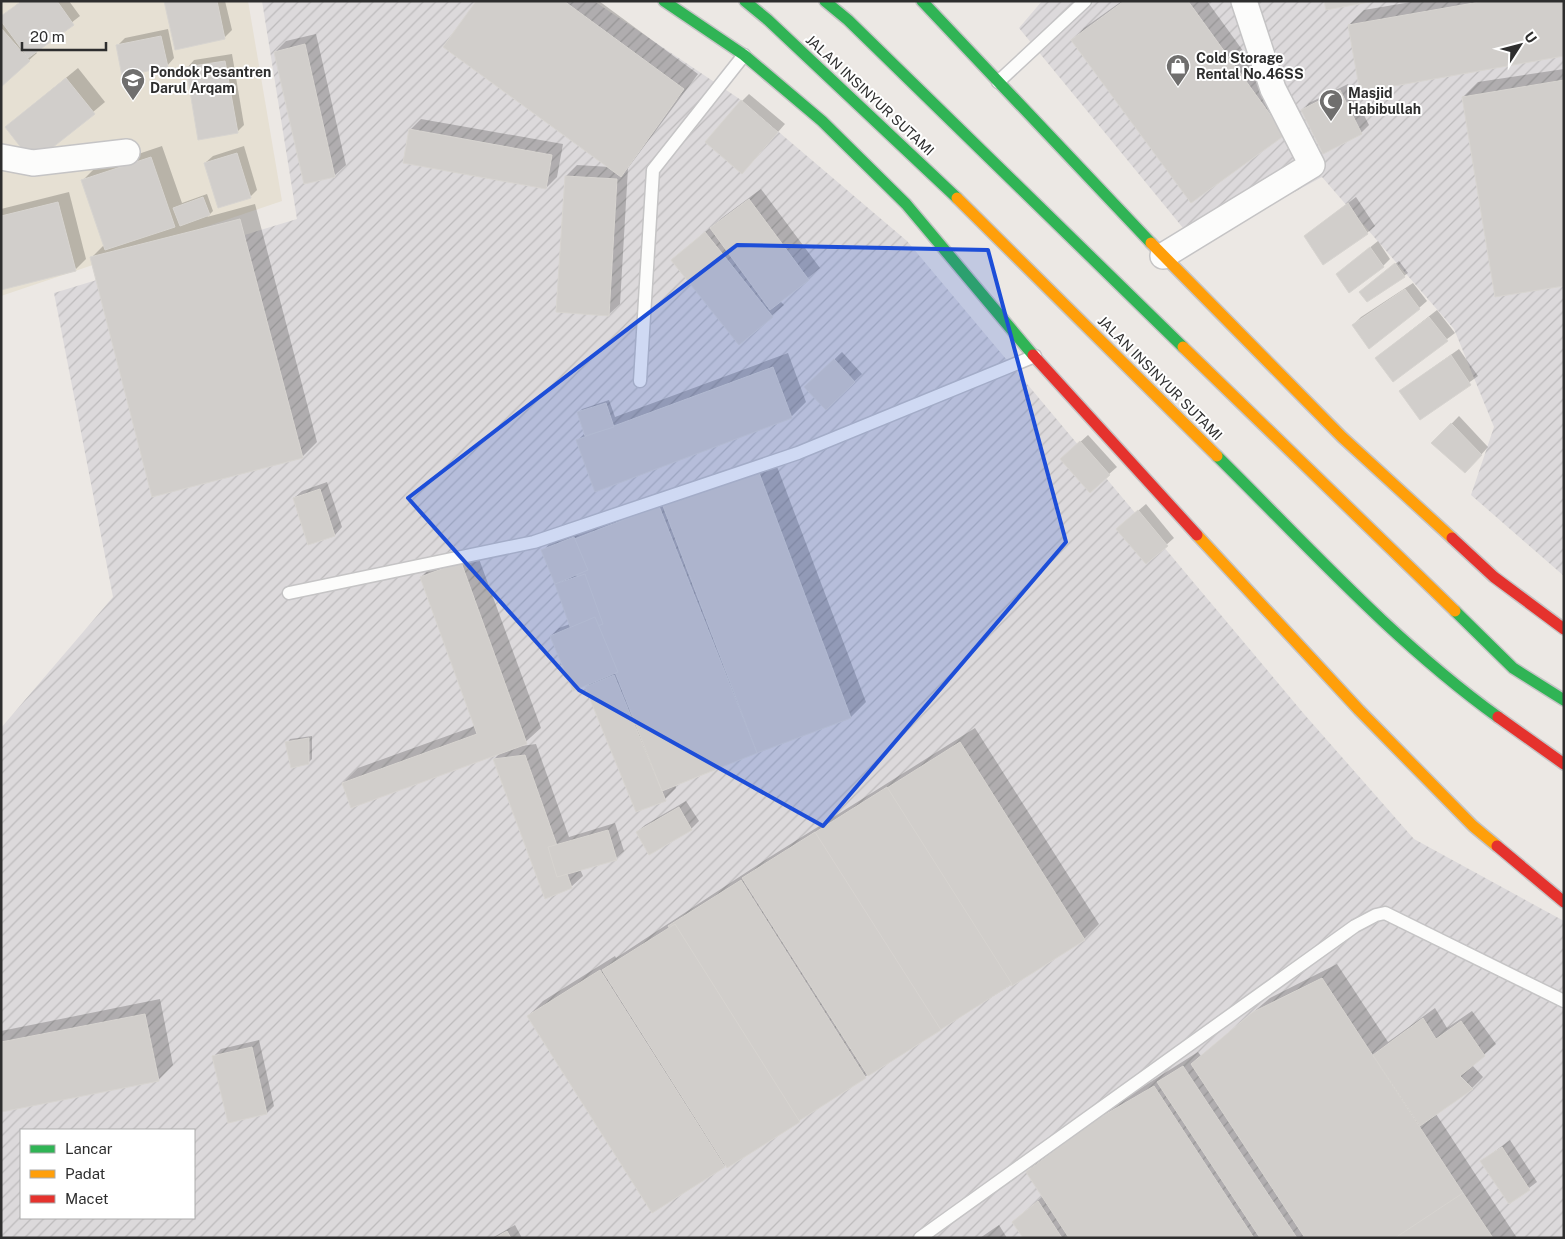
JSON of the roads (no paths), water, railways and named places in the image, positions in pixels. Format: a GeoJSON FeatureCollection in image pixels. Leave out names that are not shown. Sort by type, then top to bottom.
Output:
{"type":"FeatureCollection","features":[{"type":"Feature","properties":{"kind":"main road"},"geometry":{"type":"LineString","coordinates":[[664,1],[744,55],[822,121],[906,204],[1064,391],[1195,534],[1448,802],[1498,848],[1564,902]]}},
{"type":"Feature","properties":{"kind":"main road","name":"JALAN INSINYUR SUTAMI"},"geometry":{"type":"LineString","coordinates":[[745,1],[768,20],[923,165],[1213,452],[1342,583],[1465,693],[1564,764]]}},
{"type":"Feature","properties":{"kind":"main road"},"geometry":{"type":"LineString","coordinates":[[825,1],[848,20],[1513,668],[1564,700]]}},
{"type":"Feature","properties":{"kind":"main road"},"geometry":{"type":"LineString","coordinates":[[922,1],[1163,256],[1342,437],[1494,577],[1564,629]]}},
{"type":"Feature","properties":{"kind":"street"},"geometry":{"type":"LineString","coordinates":[[1163,256],[1312,165],[1273,89],[1244,1]]}},
{"type":"Feature","properties":{"kind":"street"},"geometry":{"type":"LineString","coordinates":[[1,157],[33,163],[127,152]]}},
{"type":"Feature","properties":{"kind":"lane"},"geometry":{"type":"LineString","coordinates":[[998,82],[1085,1]]}},
{"type":"Feature","properties":{"kind":"lane"},"geometry":{"type":"LineString","coordinates":[[640,380],[653,170],[744,55]]}},
{"type":"Feature","properties":{"kind":"lane"},"geometry":{"type":"LineString","coordinates":[[289,594],[534,542],[798,453],[1035,356]]}},
{"type":"Feature","properties":{"kind":"lane"},"geometry":{"type":"LineString","coordinates":[[920,1238],[1355,926],[1376,915],[1385,913],[1564,1001]]}},
{"type":"Feature","properties":{"kind":"place","name":"Cold Storage Rental No.46SS"},"geometry":{"type":"Point","coordinates":[1178,87]}},
{"type":"Feature","properties":{"kind":"place","name":"Pondok Pesantren Darul Arqam"},"geometry":{"type":"Point","coordinates":[133,101]}},
{"type":"Feature","properties":{"kind":"place","name":"Masjid Habibullah"},"geometry":{"type":"Point","coordinates":[1331,122]}}]}
